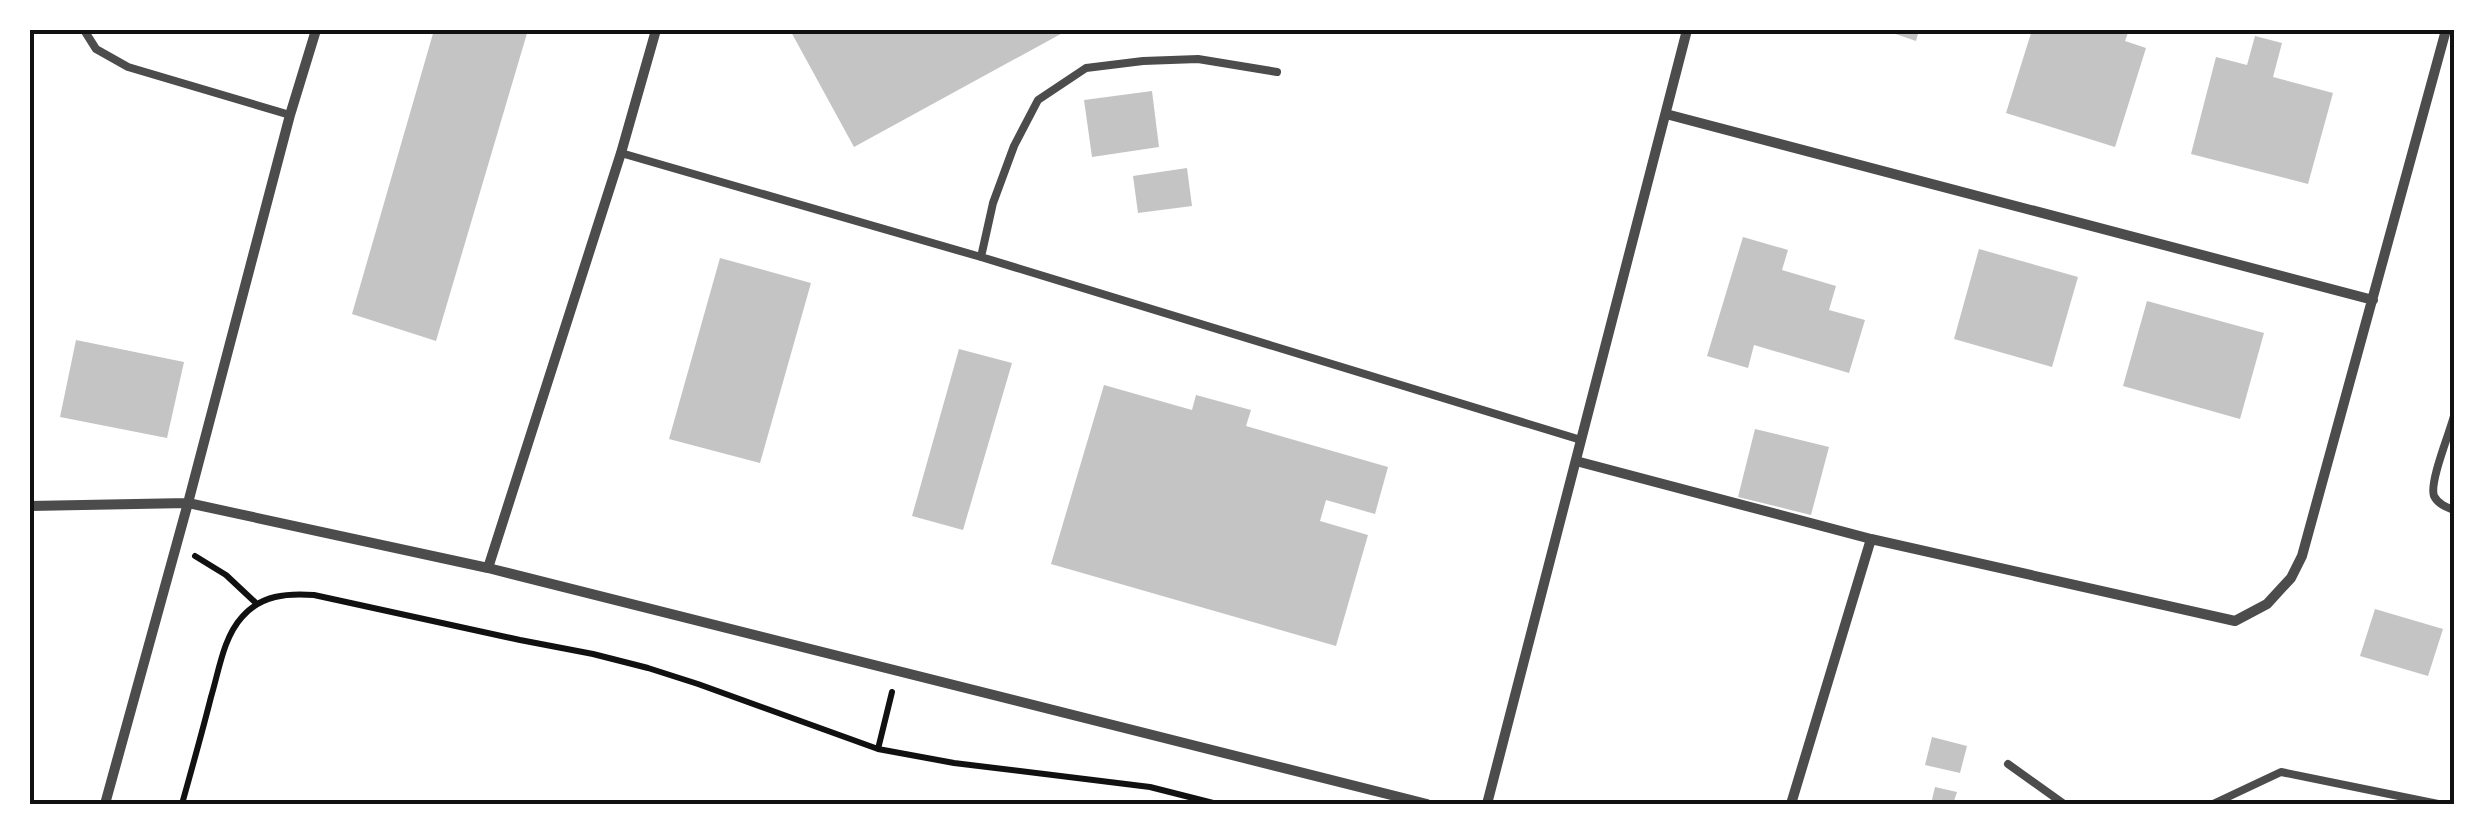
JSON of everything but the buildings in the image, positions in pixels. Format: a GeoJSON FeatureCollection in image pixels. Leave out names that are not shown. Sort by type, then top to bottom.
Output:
{"type":"FeatureCollection","features":[{"type":"Feature","properties":{"kind":"street"},"geometry":{"type":"LineString","coordinates":[[105,804],[316,30]]}},
{"type":"Feature","properties":{"kind":"street"},"geometry":{"type":"LineString","coordinates":[[488,568],[656,30]]}},
{"type":"Feature","properties":{"kind":"street"},"geometry":{"type":"LineString","coordinates":[[1487,804],[1687,30]]}},
{"type":"Feature","properties":{"kind":"street"},"geometry":{"type":"LineString","coordinates":[[1576,461],[1871,540],[2235,621],[2268,604],[2302,556],[2446,30]]}},
{"type":"Feature","properties":{"kind":"street"},"geometry":{"type":"LineString","coordinates":[[1666,114],[2373,300]]}},
{"type":"Feature","properties":{"kind":"street"},"geometry":{"type":"LineString","coordinates":[[30,506],[188,502],[488,568],[1427,804]]}},
{"type":"Feature","properties":{"kind":"street"},"geometry":{"type":"LineString","coordinates":[[1792,804],[1871,540]]}},
{"type":"Feature","properties":{"kind":"lane"},"geometry":{"type":"LineString","coordinates":[[84,30],[96,49],[128,66],[290,115]]}},
{"type":"Feature","properties":{"kind":"lane"},"geometry":{"type":"LineString","coordinates":[[981,256],[993,202],[1014,146],[1038,100],[1086,68],[1198,59],[1276,72]]}},
{"type":"Feature","properties":{"kind":"lane"},"geometry":{"type":"LineString","coordinates":[[620,154],[981,256],[1581,440]]}},
{"type":"Feature","properties":{"kind":"lane"},"geometry":{"type":"LineString","coordinates":[[2454,416],[2433,486],[2435,498],[2454,510]]}},
{"type":"Feature","properties":{"kind":"lane"},"geometry":{"type":"LineString","coordinates":[[2008,764],[2064,804]]}},
{"type":"Feature","properties":{"kind":"lane"},"geometry":{"type":"LineString","coordinates":[[2213,804],[2281,772],[2438,804]]}},
{"type":"Feature","properties":{"kind":"path"},"geometry":{"type":"LineString","coordinates":[[176,545],[226,576],[257,604]]}},
{"type":"Feature","properties":{"kind":"path"},"geometry":{"type":"LineString","coordinates":[[182,804],[226,642],[242,616],[275,596],[314,595],[593,654],[698,684],[878,750],[954,764],[1150,787],[1216,804]]}},
{"type":"Feature","properties":{"kind":"path"},"geometry":{"type":"LineString","coordinates":[[878,750],[897,671]]}}]}
